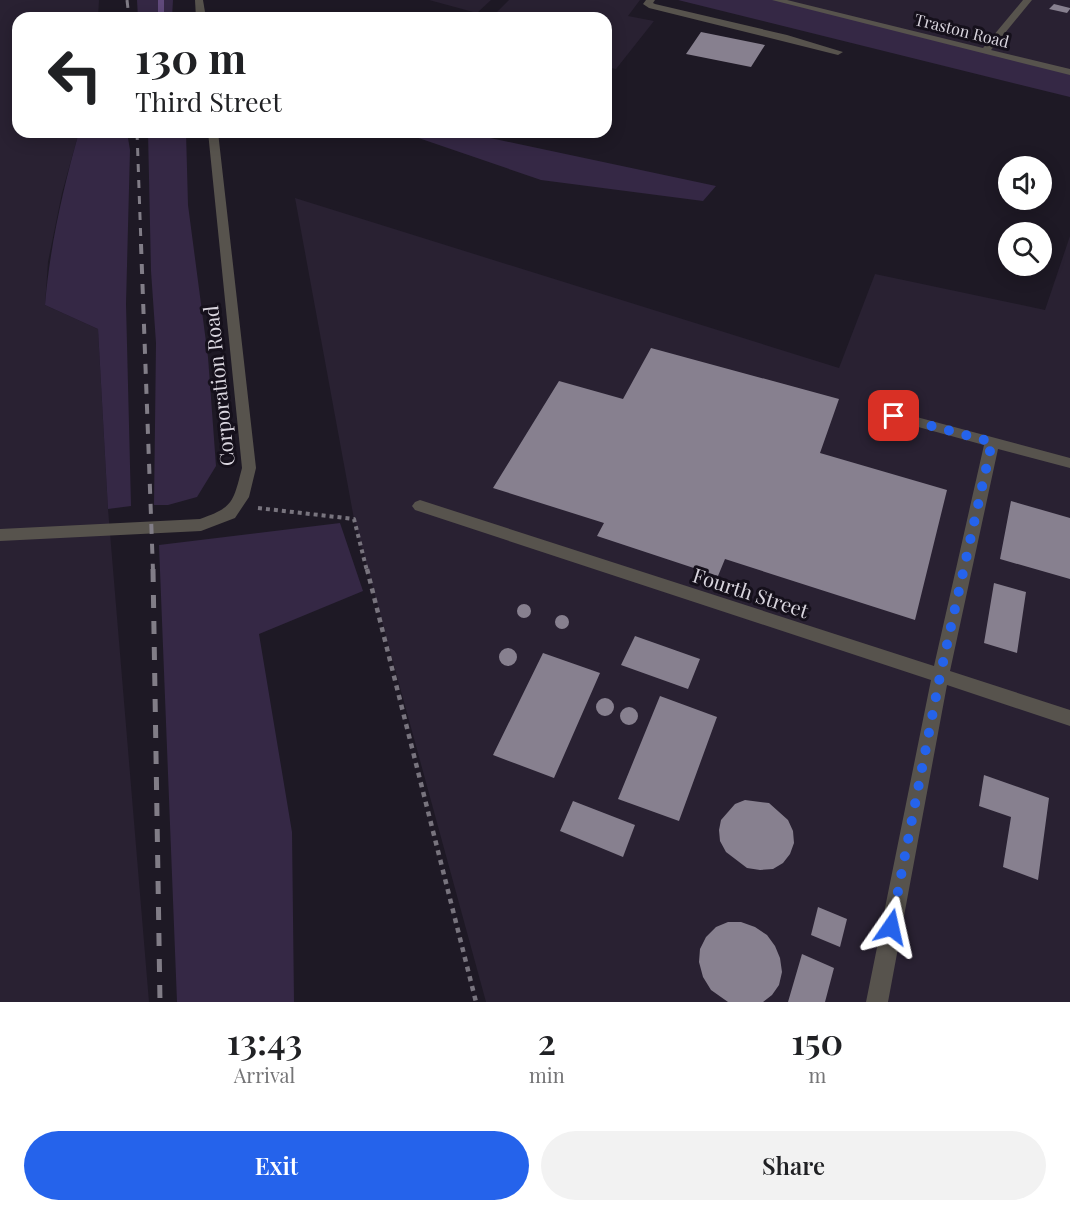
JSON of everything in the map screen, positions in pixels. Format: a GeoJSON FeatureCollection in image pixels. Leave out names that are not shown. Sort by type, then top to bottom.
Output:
{"type":"FeatureCollection","features":[{"type":"Feature","properties":{"kind":"street"},"geometry":{"type":"LineString","coordinates":[[651,0],[648,4],[652,6],[762,31],[838,52]]}},
{"type":"Feature","properties":{"kind":"street","name":"Traston Road"},"geometry":{"type":"LineString","coordinates":[[776,0],[1070,72]]}},
{"type":"Feature","properties":{"kind":"street"},"geometry":{"type":"LineString","coordinates":[[986,51],[1028,0]]}},
{"type":"Feature","properties":{"kind":"street","name":"Corporation Road"},"geometry":{"type":"LineString","coordinates":[[214,138],[249,468],[242,497],[236,506]]}},
{"type":"Feature","properties":{"kind":"street"},"geometry":{"type":"LineString","coordinates":[[894,416],[1070,463]]}},
{"type":"Feature","properties":{"kind":"street"},"geometry":{"type":"LineString","coordinates":[[877,1002],[940,676],[992,442]]}},
{"type":"Feature","properties":{"kind":"street"},"geometry":{"type":"LineString","coordinates":[[0,535],[201,525],[230,514],[236,506]]}},
{"type":"Feature","properties":{"kind":"street","name":"Fourth Street"},"geometry":{"type":"LineString","coordinates":[[420,506],[1070,718]]}},
{"type":"Feature","properties":{"kind":"path"},"geometry":{"type":"LineString","coordinates":[[236,506],[354,519],[476,1002]]}},
{"type":"Feature","properties":{"kind":"shaded area"},"geometry":{"type":"Polygon","coordinates":[[[0,0],[99,0],[98,12],[12,12],[12,138],[77,138],[62,193],[48,262],[45,305],[98,329],[108,509],[149,1002],[0,1002],[0,0]]]}},
{"type":"Feature","properties":{"kind":"shaded area"},"geometry":{"type":"Polygon","coordinates":[[[137,0],[173,0],[172,12],[138,12],[137,0]]]}},
{"type":"Feature","properties":{"kind":"shaded area"},"geometry":{"type":"Polygon","coordinates":[[[429,0],[491,0],[478,12],[429,0]]]}},
{"type":"Feature","properties":{"kind":"shaded area"},"geometry":{"type":"Polygon","coordinates":[[[509,0],[640,0],[628,16],[654,21],[616,69],[612,68],[612,12],[497,12],[509,0]]]}},
{"type":"Feature","properties":{"kind":"shaded area"},"geometry":{"type":"Polygon","coordinates":[[[678,0],[776,0],[1070,72],[1070,97],[678,0]]]}},
{"type":"Feature","properties":{"kind":"shaded area"},"geometry":{"type":"Polygon","coordinates":[[[776,0],[1070,0],[1070,72],[776,0]]]}},
{"type":"Feature","properties":{"kind":"shaded area"},"geometry":{"type":"Polygon","coordinates":[[[77,138],[128,138],[130,150],[126,304],[131,506],[108,509],[98,329],[45,305],[50,261],[77,138]]]}},
{"type":"Feature","properties":{"kind":"shaded area"},"geometry":{"type":"Polygon","coordinates":[[[148,138],[186,138],[188,205],[208,357],[216,466],[197,497],[168,505],[154,505],[156,343],[151,271],[148,138]]]}},
{"type":"Feature","properties":{"kind":"shaded area"},"geometry":{"type":"Polygon","coordinates":[[[418,138],[490,138],[716,186],[703,201],[541,180],[418,138]]]}},
{"type":"Feature","properties":{"kind":"shaded area"},"geometry":{"type":"Polygon","coordinates":[[[295,198],[839,368],[875,274],[1045,310],[1070,236],[1070,1002],[486,1002],[354,519],[295,198]]]}},
{"type":"Feature","properties":{"kind":"shaded area"},"geometry":{"type":"Polygon","coordinates":[[[340,523],[363,591],[259,634],[292,832],[294,1002],[177,1002],[159,545],[340,523]]]}},
{"type":"Feature","properties":{"kind":"building"},"geometry":{"type":"Polygon","coordinates":[[[1054,4],[1070,9],[1067,13],[1049,9],[1054,4]]]}},
{"type":"Feature","properties":{"kind":"building"},"geometry":{"type":"Polygon","coordinates":[[[701,32],[765,45],[751,67],[686,54],[701,32]]]}},
{"type":"Feature","properties":{"kind":"building"},"geometry":{"type":"Polygon","coordinates":[[[651,348],[839,399],[820,453],[947,490],[915,620],[725,559],[718,576],[597,536],[604,523],[493,488],[559,381],[623,399],[651,348]]]}},
{"type":"Feature","properties":{"kind":"building"},"geometry":{"type":"Polygon","coordinates":[[[1011,501],[1070,518],[1070,579],[1000,559],[1011,501]]]}},
{"type":"Feature","properties":{"kind":"building"},"geometry":{"type":"Polygon","coordinates":[[[994,583],[1026,592],[1017,653],[984,643],[994,583]]]}},
{"type":"Feature","properties":{"kind":"building"},"geometry":{"type":"Polygon","coordinates":[[[521,604],[527,604],[531,611],[527,618],[521,618],[517,614],[517,608],[521,604]]]}},
{"type":"Feature","properties":{"kind":"building"},"geometry":{"type":"Polygon","coordinates":[[[559,615],[565,615],[569,622],[565,629],[559,629],[555,625],[555,619],[559,615]]]}},
{"type":"Feature","properties":{"kind":"building"},"geometry":{"type":"Polygon","coordinates":[[[635,636],[700,659],[688,689],[621,665],[635,636]]]}},
{"type":"Feature","properties":{"kind":"building"},"geometry":{"type":"Polygon","coordinates":[[[508,648],[514,651],[517,657],[514,663],[508,666],[502,663],[499,657],[502,651],[508,648]]]}},
{"type":"Feature","properties":{"kind":"building"},"geometry":{"type":"Polygon","coordinates":[[[543,653],[600,673],[554,778],[493,755],[543,653]]]}},
{"type":"Feature","properties":{"kind":"building"},"geometry":{"type":"Polygon","coordinates":[[[660,696],[717,717],[679,821],[618,799],[660,696]]]}},
{"type":"Feature","properties":{"kind":"building"},"geometry":{"type":"Polygon","coordinates":[[[601,698],[609,698],[614,703],[612,714],[601,716],[596,711],[596,703],[601,698]]]}},
{"type":"Feature","properties":{"kind":"building"},"geometry":{"type":"Polygon","coordinates":[[[625,707],[633,707],[638,712],[636,723],[625,725],[620,720],[620,712],[625,707]]]}},
{"type":"Feature","properties":{"kind":"building"},"geometry":{"type":"Polygon","coordinates":[[[984,775],[1049,798],[1038,880],[1003,867],[1011,817],[979,806],[984,775]]]}},
{"type":"Feature","properties":{"kind":"building"},"geometry":{"type":"Polygon","coordinates":[[[745,800],[769,803],[788,820],[793,831],[794,843],[790,854],[783,863],[773,869],[747,868],[726,852],[720,841],[721,820],[735,804],[745,800]]]}},
{"type":"Feature","properties":{"kind":"building"},"geometry":{"type":"Polygon","coordinates":[[[573,801],[635,825],[623,857],[560,831],[573,801]]]}},
{"type":"Feature","properties":{"kind":"building"},"geometry":{"type":"Polygon","coordinates":[[[818,907],[847,919],[840,947],[811,935],[818,907]]]}},
{"type":"Feature","properties":{"kind":"building"},"geometry":{"type":"Polygon","coordinates":[[[728,922],[741,922],[755,927],[767,935],[775,946],[782,972],[779,985],[763,1002],[728,1002],[711,990],[703,977],[699,962],[700,949],[706,937],[716,927],[728,922]]]}},
{"type":"Feature","properties":{"kind":"building"},"geometry":{"type":"Polygon","coordinates":[[[802,954],[834,968],[825,1002],[788,1002],[802,954]]]}},
{"type":"Feature","properties":{"kind":"waterway"},"geometry":{"type":"LineString","coordinates":[[161,0],[161,12]]}},
{"type":"Feature","properties":{"kind":"railway"},"geometry":{"type":"LineString","coordinates":[[127,0],[128,12]]}},
{"type":"Feature","properties":{"kind":"railway"},"geometry":{"type":"LineString","coordinates":[[137,138],[141,245]]}},
{"type":"Feature","properties":{"kind":"railway"},"geometry":{"type":"LineString","coordinates":[[141,244],[153,571]]}},
{"type":"Feature","properties":{"kind":"railway"},"geometry":{"type":"LineString","coordinates":[[153,569],[160,1002]]}},
{"type":"Feature","properties":{"kind":"route"},"geometry":{"type":"LineString","coordinates":[[891,927],[940,676],[992,442],[894,416]]}}]}
